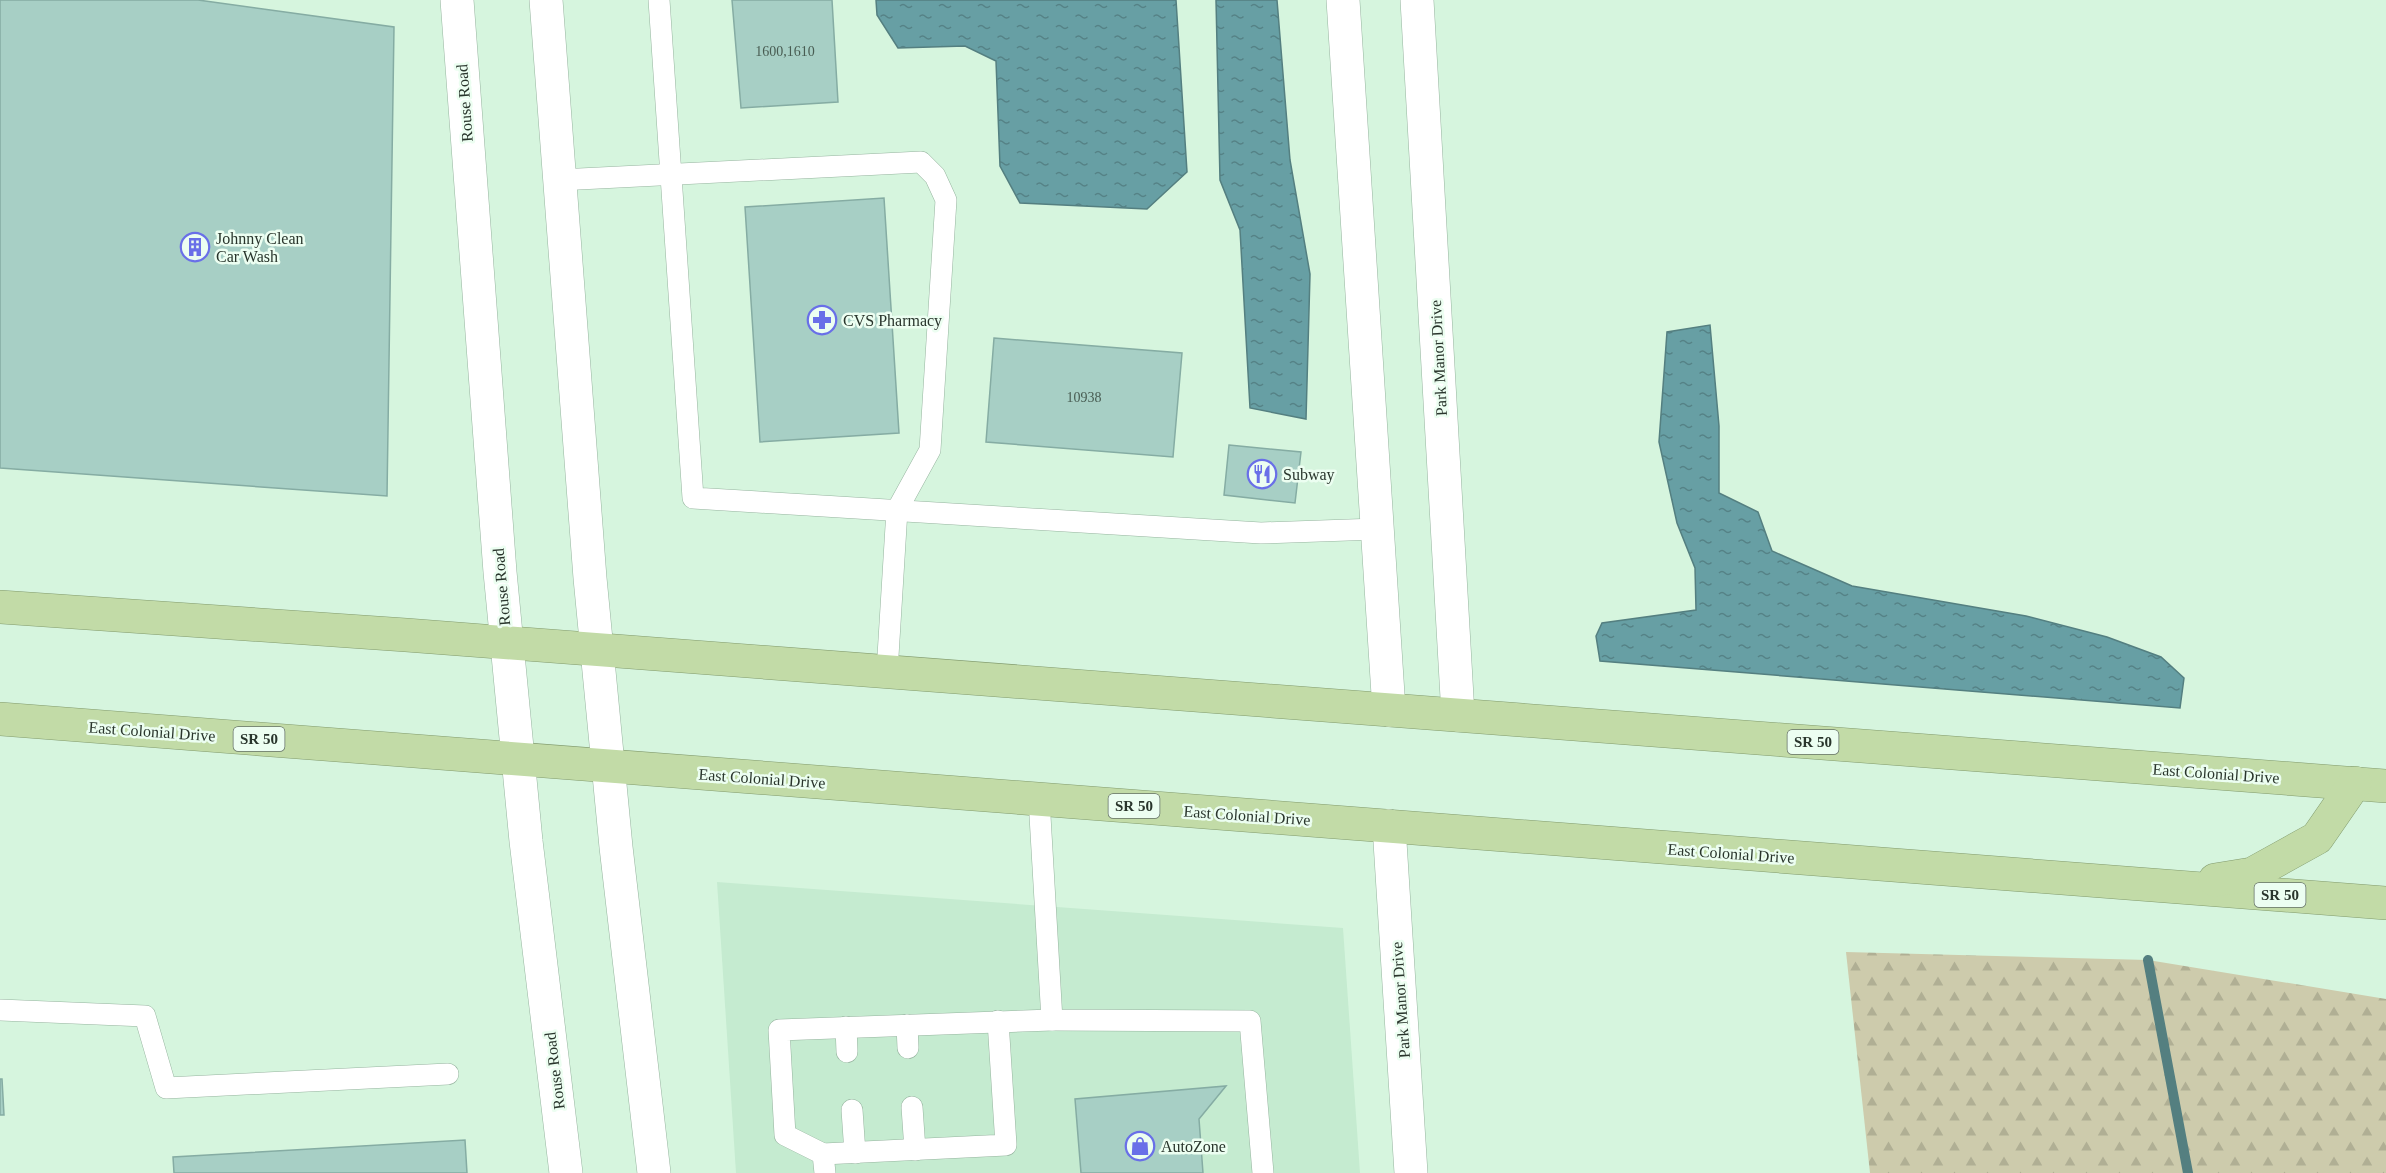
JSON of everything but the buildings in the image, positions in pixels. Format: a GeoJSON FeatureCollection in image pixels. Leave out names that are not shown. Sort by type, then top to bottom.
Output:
{"type":"FeatureCollection","features":[{"type":"Feature","properties":{"kind":"highway","name":"East Colonial Drive"},"geometry":{"type":"LineString","coordinates":[[0,607],[2370,784]]}},
{"type":"Feature","properties":{"kind":"highway","name":"East Colonial Drive"},"geometry":{"type":"LineString","coordinates":[[0,719],[2386,903]]}},
{"type":"Feature","properties":{"kind":"highway"},"geometry":{"type":"LineString","coordinates":[[2175,887],[2252,874],[2317,838],[2370,784]]}},
{"type":"Feature","properties":{"kind":"street","name":"Rouse Road"},"geometry":{"type":"LineString","coordinates":[[457,0],[506,643],[566,1173]]}},
{"type":"Feature","properties":{"kind":"street"},"geometry":{"type":"LineString","coordinates":[[546,0],[597,650],[654,1173]]}},
{"type":"Feature","properties":{"kind":"street"},"geometry":{"type":"LineString","coordinates":[[1343,0],[1389,710]]}},
{"type":"Feature","properties":{"kind":"street","name":"Park Manor Drive"},"geometry":{"type":"LineString","coordinates":[[1417,0],[1458,715]]}},
{"type":"Feature","properties":{"kind":"street","name":"Park Manor Drive"},"geometry":{"type":"LineString","coordinates":[[1389,826],[1411,1173]]}},
{"type":"Feature","properties":{"kind":"lane"},"geometry":{"type":"LineString","coordinates":[[660,0],[693,498],[1261,533],[1377,529]]}},
{"type":"Feature","properties":{"kind":"lane"},"geometry":{"type":"LineString","coordinates":[[559,180],[921,162],[935,176],[946,200],[930,450],[897,510],[887,672]]}},
{"type":"Feature","properties":{"kind":"lane"},"geometry":{"type":"LineString","coordinates":[[1039,799],[1052,1020]]}},
{"type":"Feature","properties":{"kind":"lane"},"geometry":{"type":"LineString","coordinates":[[0,1010],[145,1016],[166,1088],[448,1074]]}},
{"type":"Feature","properties":{"kind":"lane"},"geometry":{"type":"LineString","coordinates":[[998,1021],[1006,1145],[855,1153],[824,1163],[785,1135],[779,1030],[998,1021],[1250,1021],[1263,1173]]}},
{"type":"Feature","properties":{"kind":"lane"},"geometry":{"type":"LineString","coordinates":[[907,1025],[908,1048]]}},
{"type":"Feature","properties":{"kind":"lane"},"geometry":{"type":"LineString","coordinates":[[846,1027],[847,1052]]}},
{"type":"Feature","properties":{"kind":"lane"},"geometry":{"type":"LineString","coordinates":[[912,1107],[915,1150]]}},
{"type":"Feature","properties":{"kind":"lane"},"geometry":{"type":"LineString","coordinates":[[852,1110],[855,1153]]}},
{"type":"Feature","properties":{"kind":"shaded area"},"geometry":{"type":"Polygon","coordinates":[[[717,882],[1343,928],[1360,1173],[736,1173],[717,882]]]}},
{"type":"Feature","properties":{"kind":"green space"},"geometry":{"type":"Polygon","coordinates":[[[1846,952],[2148,960],[2386,999],[2386,1173],[1870,1173],[1846,952]]]}},
{"type":"Feature","properties":{"kind":"water"},"geometry":{"type":"Polygon","coordinates":[[[876,0],[1176,0],[1187,172],[1147,209],[1020,203],[1000,166],[996,61],[965,46],[898,48],[877,15],[876,0]]]}},
{"type":"Feature","properties":{"kind":"water"},"geometry":{"type":"Polygon","coordinates":[[[1216,0],[1277,0],[1290,160],[1310,274],[1306,419],[1250,408],[1240,230],[1220,180],[1216,0]]]}},
{"type":"Feature","properties":{"kind":"water"},"geometry":{"type":"Polygon","coordinates":[[[1710,325],[1719,426],[1719,493],[1758,512],[1772,551],[1852,586],[2026,616],[2107,637],[2161,657],[2184,678],[2180,708],[1600,661],[1596,636],[1602,623],[1696,610],[1695,568],[1677,523],[1659,442],[1667,332],[1710,325]]]}},
{"type":"Feature","properties":{"kind":"waterway"},"geometry":{"type":"LineString","coordinates":[[2148,960],[2188,1173]]}},
{"type":"Feature","properties":{"kind":"place","name":"Johnny Clean Car Wash"},"geometry":{"type":"Point","coordinates":[195,247]}},
{"type":"Feature","properties":{"kind":"place","name":"CVS Pharmacy"},"geometry":{"type":"Point","coordinates":[822,320]}},
{"type":"Feature","properties":{"kind":"place","name":"Subway"},"geometry":{"type":"Point","coordinates":[1262,474]}},
{"type":"Feature","properties":{"kind":"place","name":"AutoZone"},"geometry":{"type":"Point","coordinates":[1140,1146]}}]}
